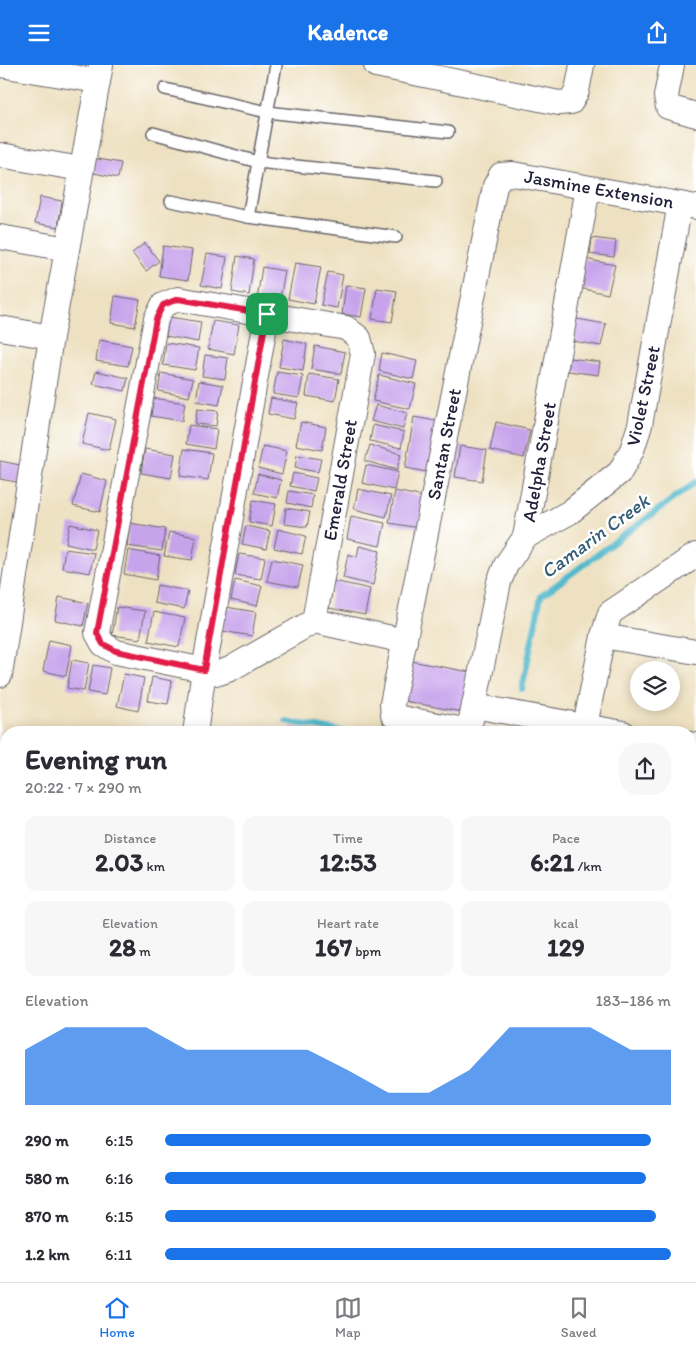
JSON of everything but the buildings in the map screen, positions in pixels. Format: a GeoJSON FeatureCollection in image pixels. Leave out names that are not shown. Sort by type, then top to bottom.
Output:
{"type":"FeatureCollection","features":[{"type":"Feature","properties":{"kind":"street"},"geometry":{"type":"LineString","coordinates":[[376,65],[559,103],[571,102],[577,91],[582,65]]}},
{"type":"Feature","properties":{"kind":"street"},"geometry":{"type":"LineString","coordinates":[[672,65],[666,96],[668,107],[696,115]]}},
{"type":"Feature","properties":{"kind":"street"},"geometry":{"type":"LineString","coordinates":[[0,675],[51,337],[99,73],[11,66]]}},
{"type":"Feature","properties":{"kind":"street"},"geometry":{"type":"LineString","coordinates":[[0,155],[81,169]]}},
{"type":"Feature","properties":{"kind":"street","name":"Jasmine Extension"},"geometry":{"type":"LineString","coordinates":[[501,175],[513,174],[688,205]]}},
{"type":"Feature","properties":{"kind":"street","name":"Santan Street"},"geometry":{"type":"LineString","coordinates":[[445,726],[393,715],[392,704],[495,186],[501,175]]}},
{"type":"Feature","properties":{"kind":"street","name":"Adelpha Street"},"geometry":{"type":"LineString","coordinates":[[470,716],[499,582],[506,565],[525,537],[588,188]]}},
{"type":"Feature","properties":{"kind":"street","name":"Violet Street"},"geometry":{"type":"LineString","coordinates":[[525,537],[570,512],[620,472],[632,450],[640,425],[688,205]]}},
{"type":"Feature","properties":{"kind":"street"},"geometry":{"type":"LineString","coordinates":[[0,237],[67,249]]}},
{"type":"Feature","properties":{"kind":"street"},"geometry":{"type":"LineString","coordinates":[[196,726],[204,670],[267,314],[178,299],[163,305],[156,319],[97,633],[103,644],[116,651],[204,670],[225,671],[314,621],[405,641]]}},
{"type":"Feature","properties":{"kind":"street","name":"Emerald Street"},"geometry":{"type":"LineString","coordinates":[[267,314],[346,328],[359,338],[363,354],[314,621]]}},
{"type":"Feature","properties":{"kind":"street"},"geometry":{"type":"LineString","coordinates":[[0,328],[51,337]]}},
{"type":"Feature","properties":{"kind":"street"},"geometry":{"type":"LineString","coordinates":[[470,716],[585,726],[603,636],[610,613],[696,555]]}},
{"type":"Feature","properties":{"kind":"street"},"geometry":{"type":"LineString","coordinates":[[603,636],[696,652]]}},
{"type":"Feature","properties":{"kind":"street","name":"Santan Street"},"geometry":{"type":"LineString","coordinates":[[462,726],[470,716]]}},
{"type":"Feature","properties":{"kind":"lane"},"geometry":{"type":"LineString","coordinates":[[248,217],[276,65]]}},
{"type":"Feature","properties":{"kind":"lane"},"geometry":{"type":"LineString","coordinates":[[165,89],[267,112],[448,132]]}},
{"type":"Feature","properties":{"kind":"lane"},"geometry":{"type":"LineString","coordinates":[[153,133],[258,162],[436,181]]}},
{"type":"Feature","properties":{"kind":"lane"},"geometry":{"type":"LineString","coordinates":[[171,201],[248,217],[396,237]]}},
{"type":"Feature","properties":{"kind":"waterway","name":"Camarin Creek"},"geometry":{"type":"LineString","coordinates":[[522,689],[541,596],[696,482]]}},
{"type":"Feature","properties":{"kind":"waterway","name":"Camarin Creek"},"geometry":{"type":"LineString","coordinates":[[286,721],[312,726]]}},
{"type":"Feature","properties":{"kind":"route"},"geometry":{"type":"LineString","coordinates":[[178,299],[267,314],[204,670],[116,651],[103,644],[97,633],[156,319],[163,305],[178,299]]}}]}
